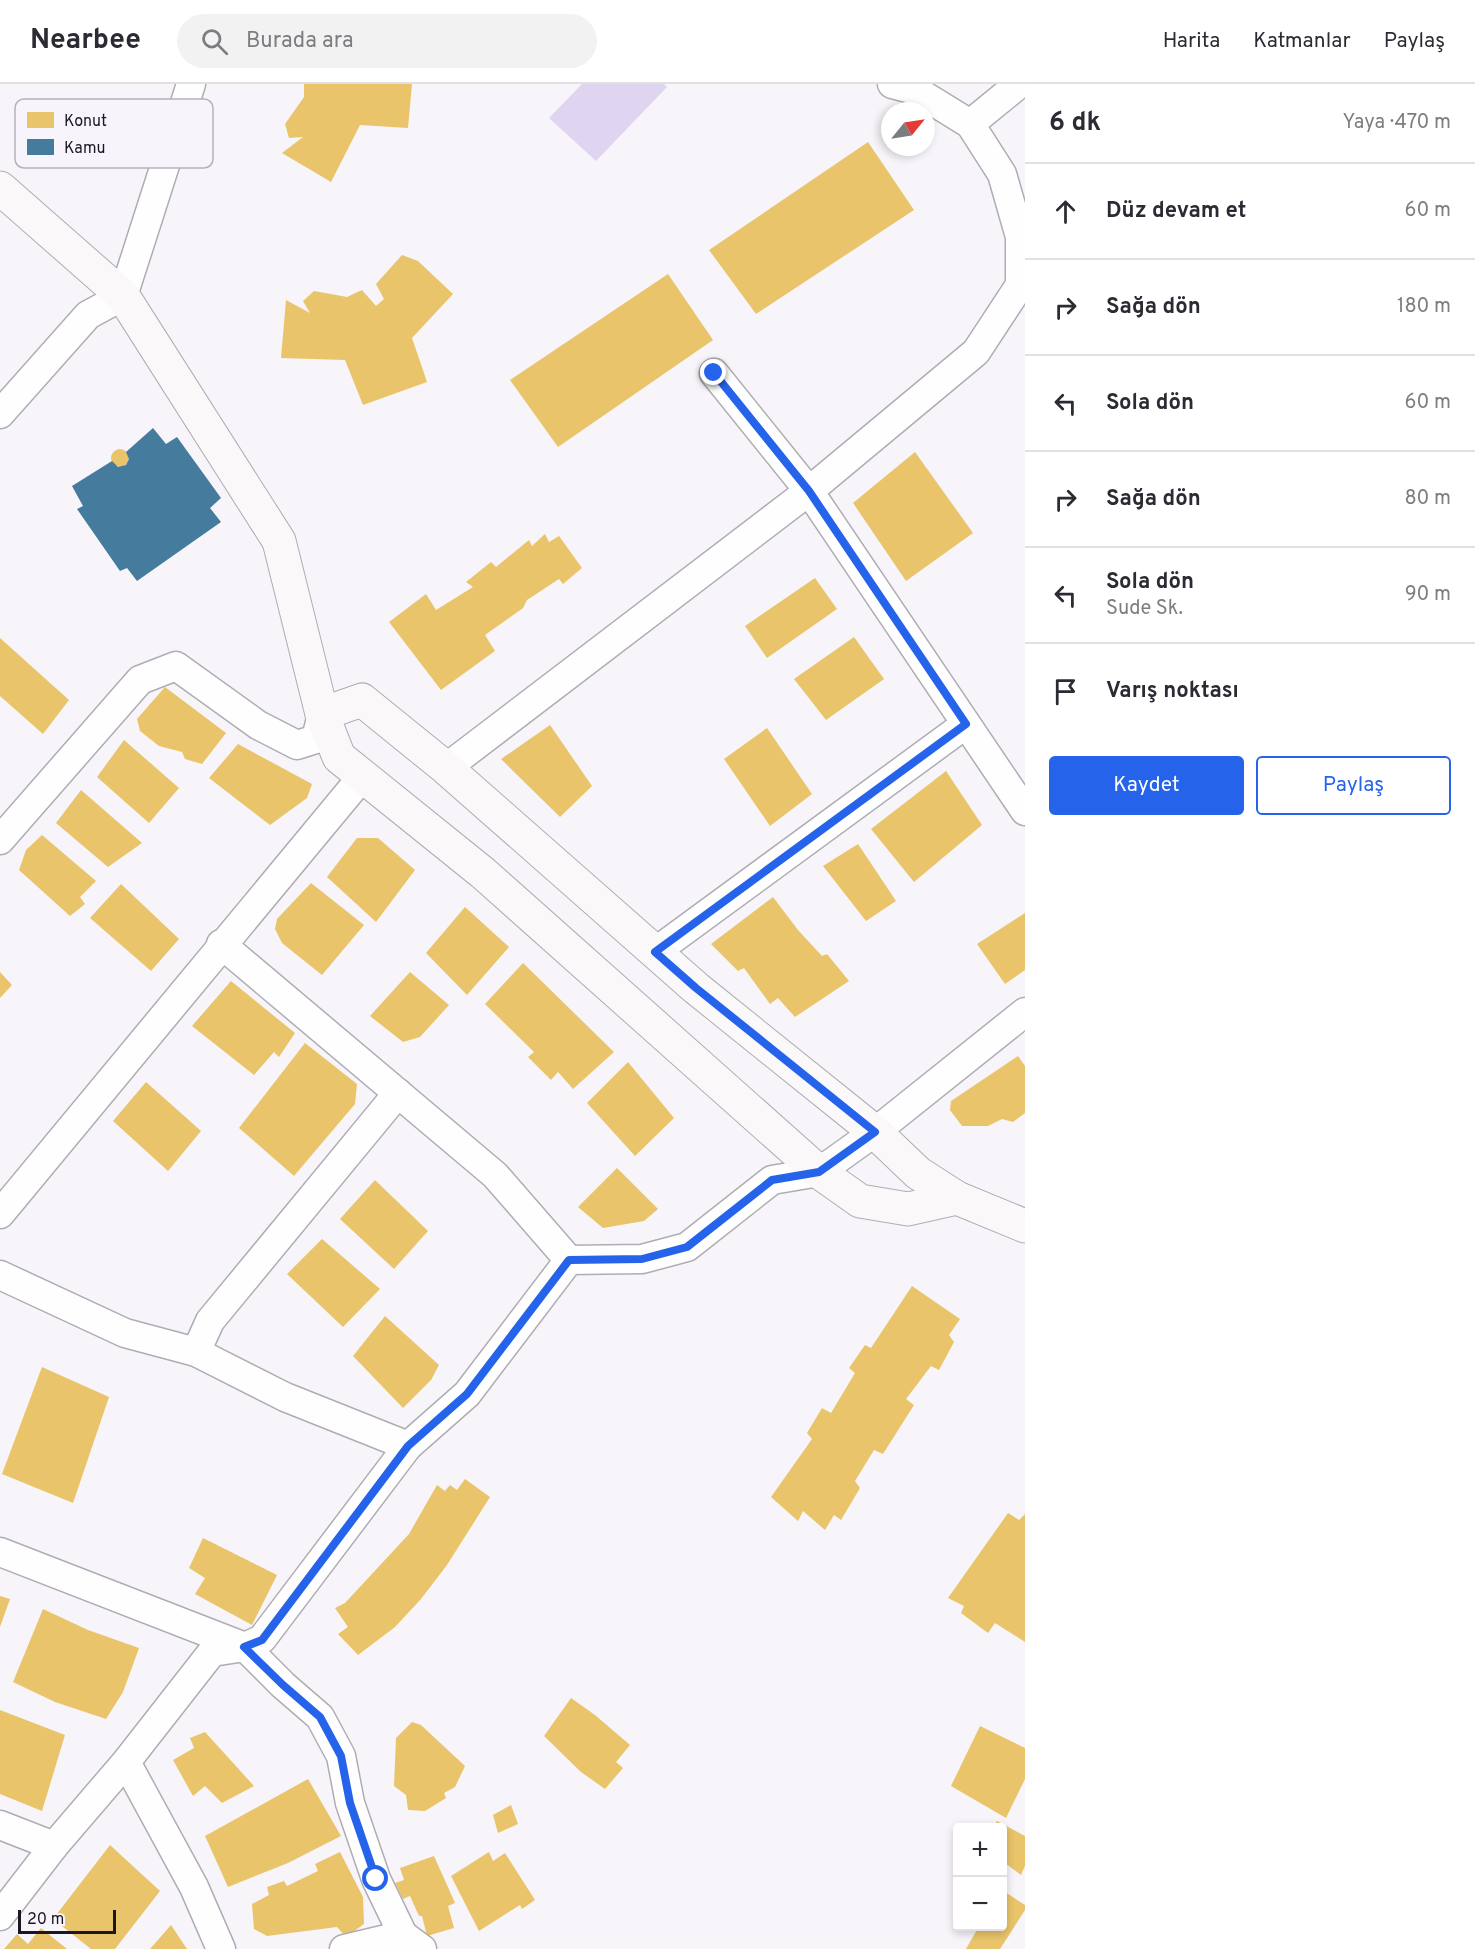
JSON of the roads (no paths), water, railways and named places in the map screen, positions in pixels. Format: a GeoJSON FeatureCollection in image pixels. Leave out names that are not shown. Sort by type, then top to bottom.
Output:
{"type":"FeatureCollection","features":[{"type":"Feature","properties":{"kind":"street"},"geometry":{"type":"LineString","coordinates":[[186,99],[191,84]]}},
{"type":"Feature","properties":{"kind":"street"},"geometry":{"type":"LineString","coordinates":[[446,768],[809,491],[976,352],[1020,285],[1020,237],[1002,174],[970,124],[915,90],[892,84]]}},
{"type":"Feature","properties":{"kind":"street"},"geometry":{"type":"LineString","coordinates":[[970,124],[1018,84]]}},
{"type":"Feature","properties":{"kind":"street"},"geometry":{"type":"LineString","coordinates":[[0,414],[88,315],[123,296],[164,168]]}},
{"type":"Feature","properties":{"kind":"street"},"geometry":{"type":"LineString","coordinates":[[0,188],[123,296],[279,541],[322,714],[339,757],[483,873],[819,1172],[860,1201],[908,1209],[957,1198]]}},
{"type":"Feature","properties":{"kind":"street"},"geometry":{"type":"LineString","coordinates":[[714,373],[809,491],[1025,811]]}},
{"type":"Feature","properties":{"kind":"street"},"geometry":{"type":"LineString","coordinates":[[0,840],[140,680],[176,666],[258,725],[297,745],[316,739],[322,714]]}},
{"type":"Feature","properties":{"kind":"street"},"geometry":{"type":"LineString","coordinates":[[322,714],[362,700],[446,768],[696,988],[875,1132],[918,1173],[957,1198],[1025,1226]]}},
{"type":"Feature","properties":{"kind":"street"},"geometry":{"type":"LineString","coordinates":[[655,952],[966,724]]}},
{"type":"Feature","properties":{"kind":"street"},"geometry":{"type":"LineString","coordinates":[[0,1214],[221,944],[362,777]]}},
{"type":"Feature","properties":{"kind":"street"},"geometry":{"type":"LineString","coordinates":[[221,944],[495,1175],[569,1260],[642,1259],[687,1247],[772,1180],[819,1172],[875,1132],[1025,1012]]}},
{"type":"Feature","properties":{"kind":"street"},"geometry":{"type":"LineString","coordinates":[[196,1352],[210,1321],[398,1093]]}},
{"type":"Feature","properties":{"kind":"street"},"geometry":{"type":"LineString","coordinates":[[0,1916],[54,1846],[126,1762],[212,1652],[244,1647],[262,1640],[408,1446],[467,1394],[569,1260]]}},
{"type":"Feature","properties":{"kind":"street"},"geometry":{"type":"LineString","coordinates":[[0,1275],[125,1333],[196,1352],[285,1397],[408,1446]]}},
{"type":"Feature","properties":{"kind":"street"},"geometry":{"type":"LineString","coordinates":[[0,1552],[244,1647],[320,1717],[341,1756],[350,1803],[376,1879],[412,1942],[344,1949]]}},
{"type":"Feature","properties":{"kind":"street"},"geometry":{"type":"LineString","coordinates":[[126,1762],[194,1887],[221,1949]]}},
{"type":"Feature","properties":{"kind":"street"},"geometry":{"type":"LineString","coordinates":[[0,1826],[54,1846]]}}]}
